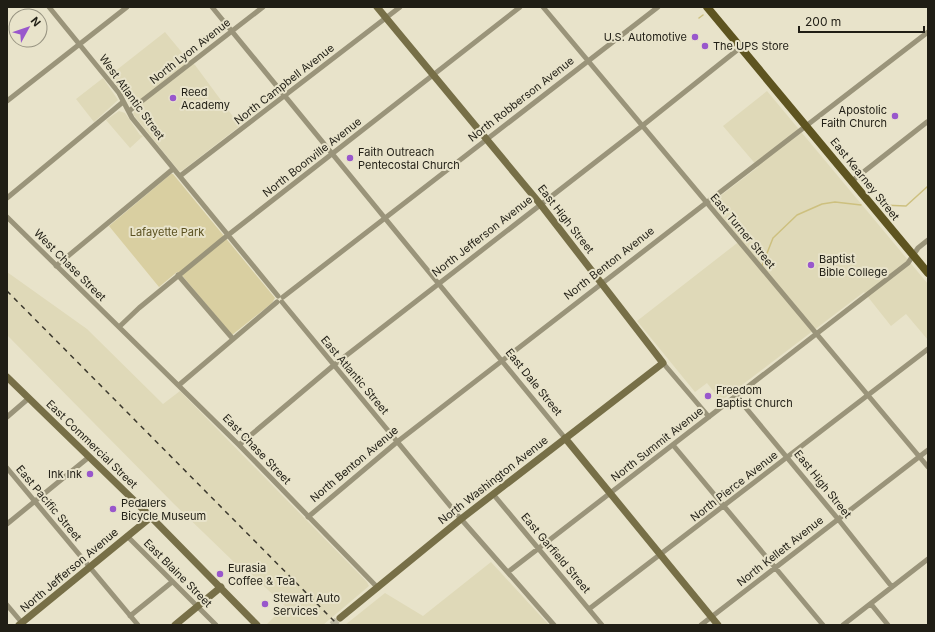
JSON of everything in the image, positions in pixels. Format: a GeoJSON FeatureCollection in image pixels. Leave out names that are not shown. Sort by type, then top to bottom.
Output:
{"type":"FeatureCollection","features":[{"type":"Feature","properties":{"kind":"main road","name":"East Kearney Street"},"geometry":{"type":"LineString","coordinates":[[708,7],[928,273]]}},
{"type":"Feature","properties":{"kind":"street","name":"West Atlantic Street"},"geometry":{"type":"LineString","coordinates":[[50,7],[119,93],[132,118],[228,236]]}},
{"type":"Feature","properties":{"kind":"street"},"geometry":{"type":"LineString","coordinates":[[7,101],[127,7]]}},
{"type":"Feature","properties":{"kind":"street","name":"East Dale Street"},"geometry":{"type":"LineString","coordinates":[[212,7],[718,625]]}},
{"type":"Feature","properties":{"kind":"street","name":"North Lyon Avenue"},"geometry":{"type":"LineString","coordinates":[[129,111],[263,7]]}},
{"type":"Feature","properties":{"kind":"street","name":"East High Street"},"geometry":{"type":"LineString","coordinates":[[377,7],[487,138],[541,205],[663,363],[709,417]]}},
{"type":"Feature","properties":{"kind":"street","name":"North Campbell Avenue"},"geometry":{"type":"LineString","coordinates":[[180,176],[400,7]]}},
{"type":"Feature","properties":{"kind":"street","name":"North Boonville Avenue"},"geometry":{"type":"LineString","coordinates":[[119,327],[178,274],[520,7]]}},
{"type":"Feature","properties":{"kind":"street","name":"East Turner Street"},"geometry":{"type":"LineString","coordinates":[[543,7],[928,467]]}},
{"type":"Feature","properties":{"kind":"street","name":"North Robberson Avenue"},"geometry":{"type":"LineString","coordinates":[[179,385],[280,299],[587,60],[658,7]]}},
{"type":"Feature","properties":{"kind":"street","name":"North Benton Avenue"},"geometry":{"type":"LineString","coordinates":[[308,517],[397,442],[928,32]]}},
{"type":"Feature","properties":{"kind":"street","name":"North Jefferson Avenue"},"geometry":{"type":"LineString","coordinates":[[239,445],[334,365],[541,205],[741,47]]}},
{"type":"Feature","properties":{"kind":"street"},"geometry":{"type":"LineString","coordinates":[[7,198],[122,100],[126,102],[139,103]]}},
{"type":"Feature","properties":{"kind":"street"},"geometry":{"type":"LineString","coordinates":[[852,181],[927,122]]}},
{"type":"Feature","properties":{"kind":"street"},"geometry":{"type":"LineString","coordinates":[[56,266],[173,168]]}},
{"type":"Feature","properties":{"kind":"street","name":"West Chase Street"},"geometry":{"type":"LineString","coordinates":[[7,217],[119,327]]}},
{"type":"Feature","properties":{"kind":"street","name":"East Atlantic Street"},"geometry":{"type":"LineString","coordinates":[[228,236],[461,519],[554,625]]}},
{"type":"Feature","properties":{"kind":"street","name":"North Summit Avenue"},"geometry":{"type":"LineString","coordinates":[[508,572],[908,263],[918,248],[928,240]]}},
{"type":"Feature","properties":{"kind":"street"},"geometry":{"type":"LineString","coordinates":[[178,274],[233,339]]}},
{"type":"Feature","properties":{"kind":"street","name":"East Chase Street"},"geometry":{"type":"LineString","coordinates":[[119,327],[239,445],[378,588]]}},
{"type":"Feature","properties":{"kind":"street","name":"North Pierce Avenue"},"geometry":{"type":"LineString","coordinates":[[589,610],[928,349]]}},
{"type":"Feature","properties":{"kind":"street","name":"North Washington Avenue"},"geometry":{"type":"LineString","coordinates":[[340,618],[461,519],[663,363]]}},
{"type":"Feature","properties":{"kind":"street","name":"East Commercial Street"},"geometry":{"type":"LineString","coordinates":[[7,377],[221,587],[257,625]]}},
{"type":"Feature","properties":{"kind":"street","name":"East High Street"},"geometry":{"type":"LineString","coordinates":[[736,396],[838,519],[892,588]]}},
{"type":"Feature","properties":{"kind":"street"},"geometry":{"type":"LineString","coordinates":[[7,417],[29,398]]}},
{"type":"Feature","properties":{"kind":"street"},"geometry":{"type":"LineString","coordinates":[[673,445],[823,625]]}},
{"type":"Feature","properties":{"kind":"street","name":"North Kellett Avenue"},"geometry":{"type":"LineString","coordinates":[[701,625],[928,450]]}},
{"type":"Feature","properties":{"kind":"street"},"geometry":{"type":"LineString","coordinates":[[7,524],[89,457]]}},
{"type":"Feature","properties":{"kind":"street","name":"East Pacific Street"},"geometry":{"type":"LineString","coordinates":[[7,468],[138,625]]}},
{"type":"Feature","properties":{"kind":"street","name":"East Garfield Street"},"geometry":{"type":"LineString","coordinates":[[493,494],[602,625]]}},
{"type":"Feature","properties":{"kind":"street","name":"North Jefferson Avenue"},"geometry":{"type":"LineString","coordinates":[[22,624],[150,517]]}},
{"type":"Feature","properties":{"kind":"street","name":"East Blaine Street"},"geometry":{"type":"LineString","coordinates":[[127,536],[216,625]]}},
{"type":"Feature","properties":{"kind":"street"},"geometry":{"type":"LineString","coordinates":[[843,625],[928,559]]}},
{"type":"Feature","properties":{"kind":"street"},"geometry":{"type":"LineString","coordinates":[[130,616],[172,582]]}},
{"type":"Feature","properties":{"kind":"street"},"geometry":{"type":"LineString","coordinates":[[175,625],[221,587]]}},
{"type":"Feature","properties":{"kind":"street"},"geometry":{"type":"LineString","coordinates":[[7,604],[22,624]]}},
{"type":"Feature","properties":{"kind":"street"},"geometry":{"type":"LineString","coordinates":[[871,604],[888,625]]}},
{"type":"Feature","properties":{"kind":"shaded area","name":"Reed Academy"},"geometry":{"type":"Polygon","coordinates":[[[165,32],[189,61],[195,65],[240,126],[183,170],[179,171],[135,117],[133,114],[136,109],[109,76],[165,32]]]}},
{"type":"Feature","properties":{"kind":"shaded area"},"geometry":{"type":"Polygon","coordinates":[[[103,78],[118,100],[94,122],[76,99],[103,78]]]}},
{"type":"Feature","properties":{"kind":"shaded area","name":"Baptist Bible College"},"geometry":{"type":"Polygon","coordinates":[[[767,91],[928,284],[928,340],[906,314],[891,326],[864,292],[721,401],[707,383],[695,392],[637,321],[741,240],[711,203],[758,167],[723,126],[767,91]]]}},
{"type":"Feature","properties":{"kind":"shaded area"},"geometry":{"type":"Polygon","coordinates":[[[119,111],[125,113],[140,135],[143,136],[130,148],[106,120],[119,111]]]}},
{"type":"Feature","properties":{"kind":"shaded area"},"geometry":{"type":"Polygon","coordinates":[[[7,272],[87,329],[163,404],[180,391],[367,582],[369,586],[323,625],[268,625],[267,624],[285,606],[249,572],[235,563],[174,504],[7,335],[7,272]]]}},
{"type":"Feature","properties":{"kind":"shaded area"},"geometry":{"type":"Polygon","coordinates":[[[491,562],[549,625],[345,625],[385,593],[423,616],[491,562]]]}},
{"type":"Feature","properties":{"kind":"green space","name":"Lafayette Park"},"geometry":{"type":"Polygon","coordinates":[[[171,174],[173,174],[275,298],[272,303],[232,335],[180,273],[177,272],[159,287],[109,226],[171,174]]]}},
{"type":"Feature","properties":{"kind":"waterway"},"geometry":{"type":"LineString","coordinates":[[699,18],[703,15]]}},
{"type":"Feature","properties":{"kind":"waterway"},"geometry":{"type":"LineString","coordinates":[[882,205],[906,206],[928,186]]}},
{"type":"Feature","properties":{"kind":"waterway"},"geometry":{"type":"LineString","coordinates":[[762,266],[773,238],[797,215],[822,204],[835,202],[861,205]]}},
{"type":"Feature","properties":{"kind":"tunnel"},"geometry":{"type":"LineString","coordinates":[[332,625],[340,618]]}},
{"type":"Feature","properties":{"kind":"railway"},"geometry":{"type":"LineString","coordinates":[[7,291],[338,625]]}},
{"type":"Feature","properties":{"kind":"place","name":"U.S. Automotive"},"geometry":{"type":"Point","coordinates":[695,37]}},
{"type":"Feature","properties":{"kind":"place","name":"The UPS Store"},"geometry":{"type":"Point","coordinates":[705,46]}},
{"type":"Feature","properties":{"kind":"place","name":"Reed Academy"},"geometry":{"type":"Point","coordinates":[173,98]}},
{"type":"Feature","properties":{"kind":"place","name":"Apostolic Faith Church"},"geometry":{"type":"Point","coordinates":[895,116]}},
{"type":"Feature","properties":{"kind":"place","name":"Faith Outreach Pentecostal Church"},"geometry":{"type":"Point","coordinates":[350,158]}},
{"type":"Feature","properties":{"kind":"place","name":"Baptist Bible College"},"geometry":{"type":"Point","coordinates":[811,265]}},
{"type":"Feature","properties":{"kind":"place","name":"Freedom Baptist Church"},"geometry":{"type":"Point","coordinates":[708,396]}},
{"type":"Feature","properties":{"kind":"place","name":"Ink Ink"},"geometry":{"type":"Point","coordinates":[90,474]}},
{"type":"Feature","properties":{"kind":"place","name":"Pedalers Bicycle Museum"},"geometry":{"type":"Point","coordinates":[113,509]}},
{"type":"Feature","properties":{"kind":"place","name":"Eurasia Coffee & Tea"},"geometry":{"type":"Point","coordinates":[220,574]}},
{"type":"Feature","properties":{"kind":"place","name":"Stewart Auto Services"},"geometry":{"type":"Point","coordinates":[265,604]}}]}
